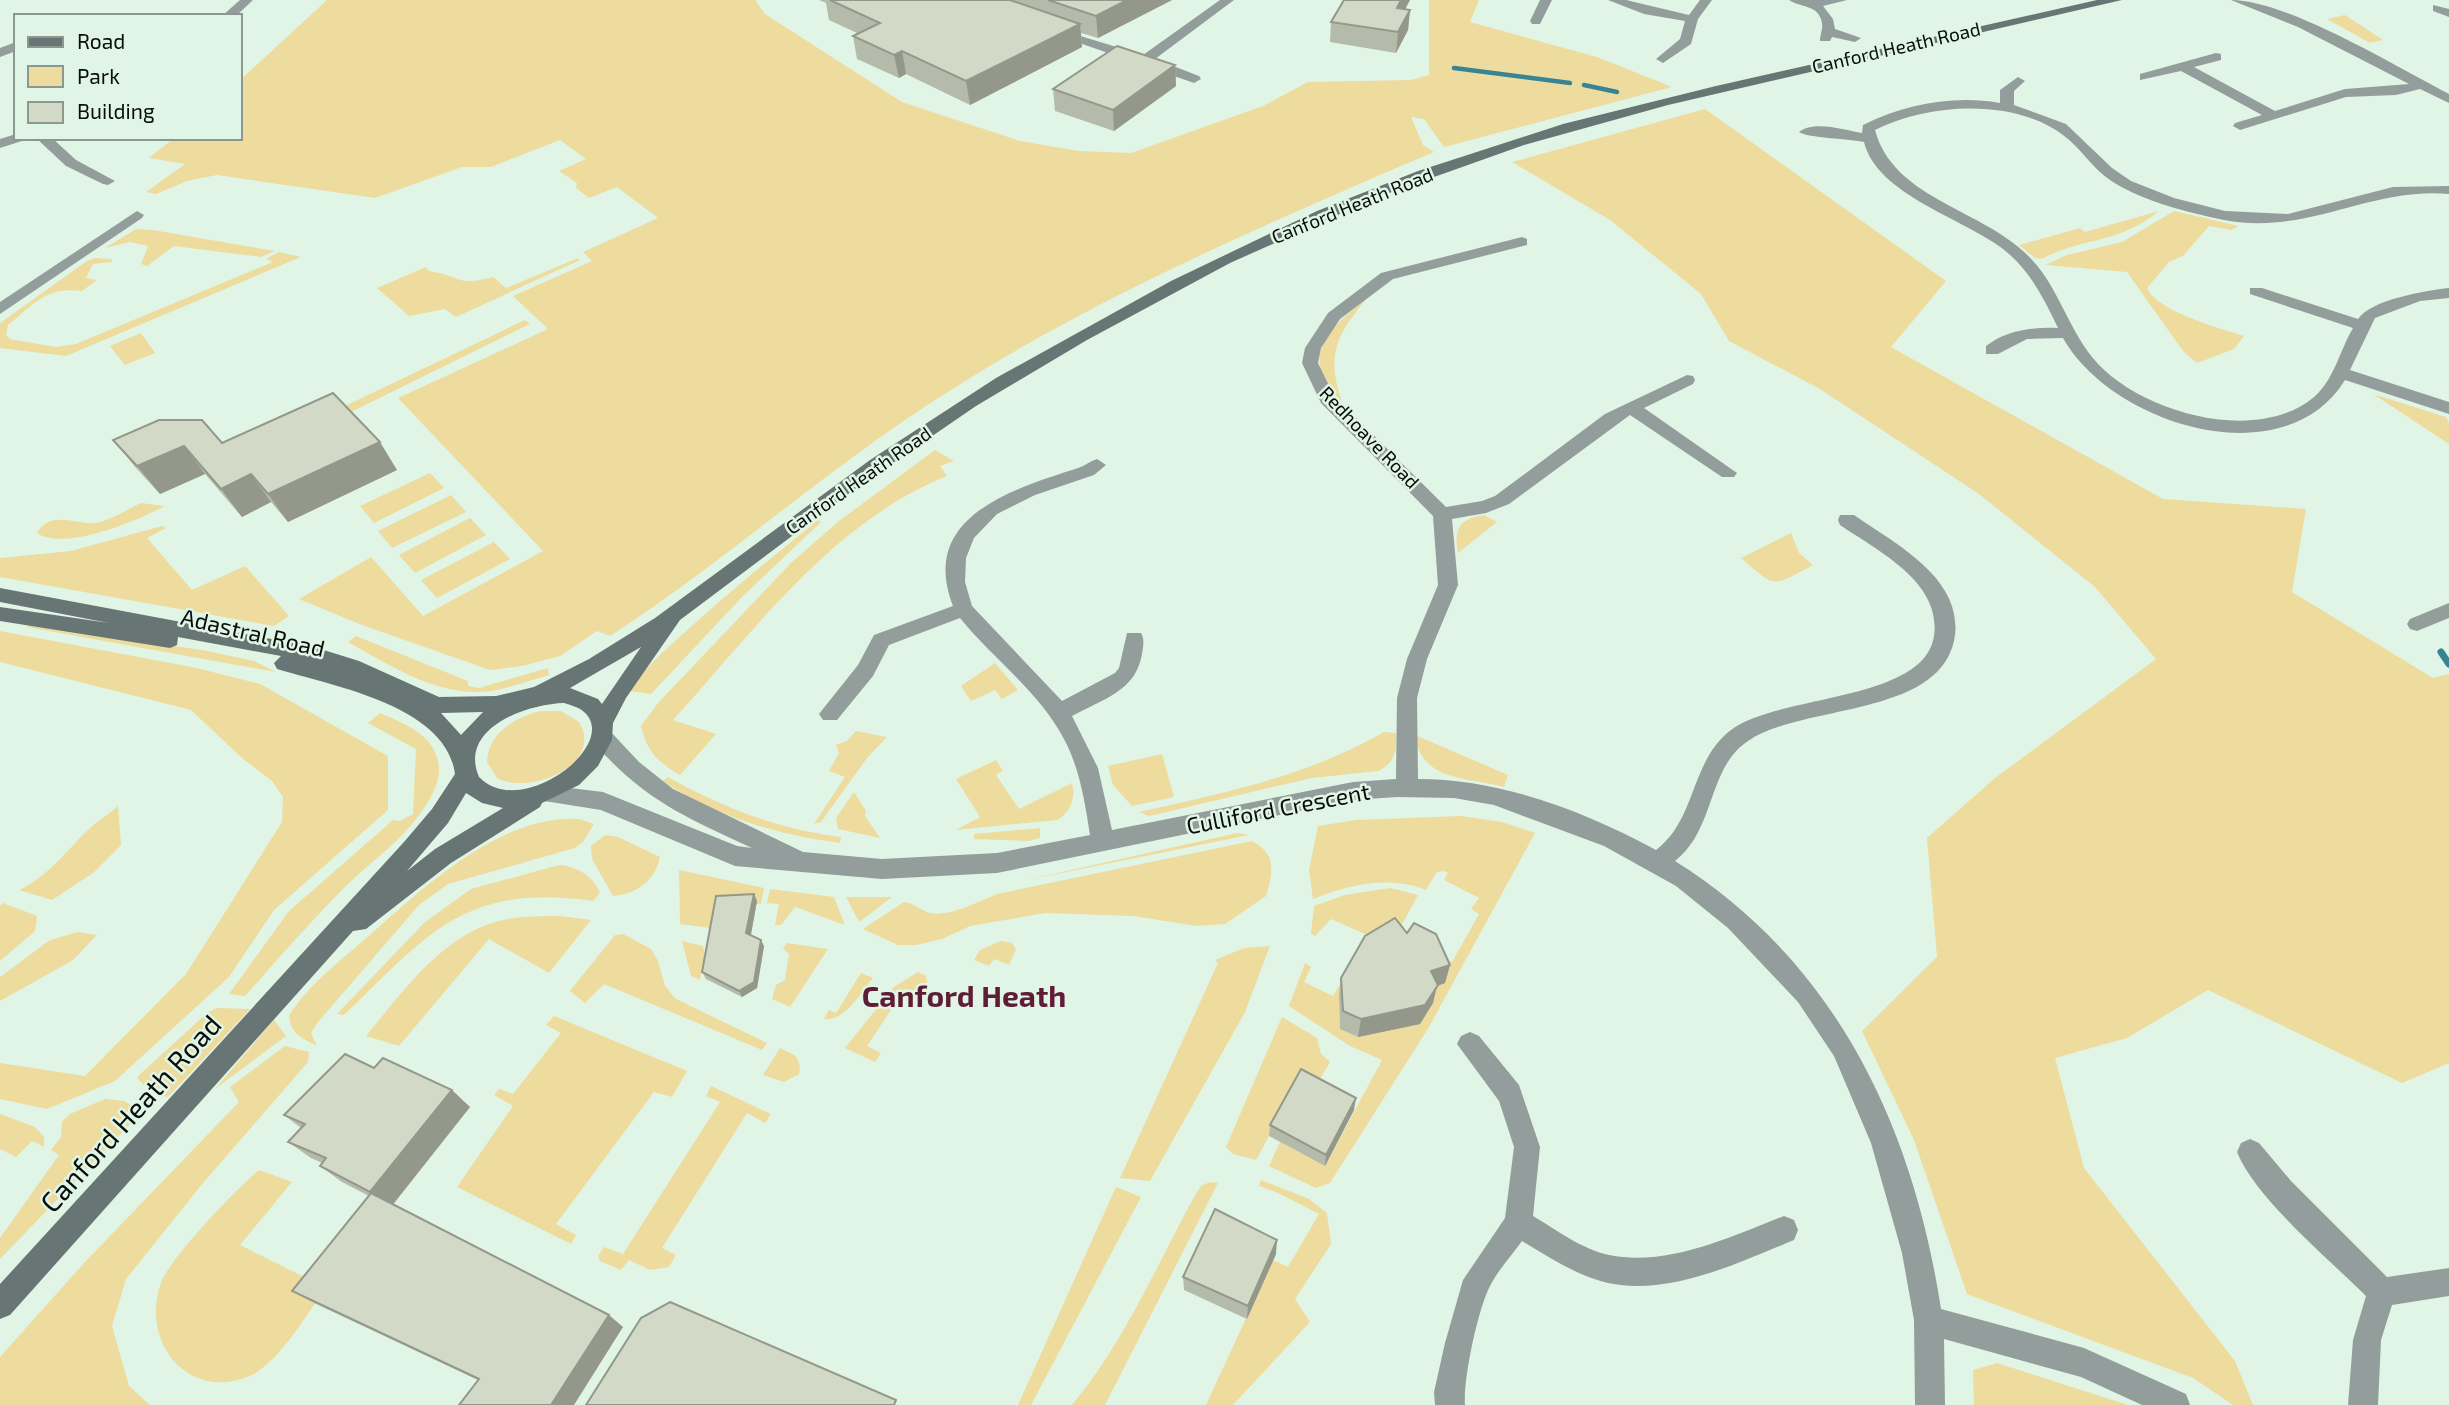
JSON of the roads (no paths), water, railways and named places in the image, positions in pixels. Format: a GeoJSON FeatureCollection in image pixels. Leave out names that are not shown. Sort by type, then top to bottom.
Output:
{"type":"FeatureCollection","features":[{"type":"Feature","properties":{"kind":"main road","name":"Canford Heath Road"},"geometry":{"type":"LineString","coordinates":[[536,695],[582,674],[678,612],[926,432],[1029,366],[1204,269],[1312,219],[1423,174],[1497,149],[1685,97],[2032,15],[2117,0]]}},
{"type":"Feature","properties":{"kind":"main road"},"geometry":{"type":"LineString","coordinates":[[2,606],[314,655],[352,667],[437,705],[464,714],[495,715]]}},
{"type":"Feature","properties":{"kind":"main road","name":"Adastral Road"},"geometry":{"type":"LineString","coordinates":[[2,606],[212,646],[301,667],[377,693],[433,719],[452,739],[465,769]]}},
{"type":"Feature","properties":{"kind":"main road","name":"Canford Heath Road"},"geometry":{"type":"LineString","coordinates":[[602,730],[618,693],[678,612]]}},
{"type":"Feature","properties":{"kind":"main road"},"geometry":{"type":"LineString","coordinates":[[437,705],[496,704],[536,695],[553,695],[576,698],[593,708],[602,730],[598,751],[584,770],[543,795],[511,800],[493,797],[474,787],[465,769],[471,740],[495,715],[536,695]]}},
{"type":"Feature","properties":{"kind":"main road","name":"Canford Heath Road"},"geometry":{"type":"LineString","coordinates":[[0,1305],[440,816],[465,769]]}},
{"type":"Feature","properties":{"kind":"main road","name":"Canford Heath Road"},"geometry":{"type":"LineString","coordinates":[[307,963],[443,856],[543,795]]}},
{"type":"Feature","properties":{"kind":"street"},"geometry":{"type":"LineString","coordinates":[[230,14],[247,0]]}},
{"type":"Feature","properties":{"kind":"street"},"geometry":{"type":"LineString","coordinates":[[1145,60],[1228,0]]}},
{"type":"Feature","properties":{"kind":"street"},"geometry":{"type":"LineString","coordinates":[[1536,21],[1546,0]]}},
{"type":"Feature","properties":{"kind":"street"},"geometry":{"type":"LineString","coordinates":[[1614,0],[1648,11],[1692,19]]}},
{"type":"Feature","properties":{"kind":"street"},"geometry":{"type":"LineString","coordinates":[[1663,59],[1686,41],[1692,19],[1706,0]]}},
{"type":"Feature","properties":{"kind":"street"},"geometry":{"type":"LineString","coordinates":[[1795,0],[1814,3],[1841,0]]}},
{"type":"Feature","properties":{"kind":"street"},"geometry":{"type":"LineString","coordinates":[[2237,0],[2302,24]]}},
{"type":"Feature","properties":{"kind":"street"},"geometry":{"type":"LineString","coordinates":[[2263,0],[2302,24],[2449,99]]}},
{"type":"Feature","properties":{"kind":"street"},"geometry":{"type":"LineString","coordinates":[[1814,3],[1829,22],[1827,35],[1855,38]]}},
{"type":"Feature","properties":{"kind":"street"},"geometry":{"type":"LineString","coordinates":[[1042,29],[1145,60],[1194,79]]}},
{"type":"Feature","properties":{"kind":"street"},"geometry":{"type":"LineString","coordinates":[[2145,77],[2216,57]]}},
{"type":"Feature","properties":{"kind":"street"},"geometry":{"type":"LineString","coordinates":[[2182,66],[2275,116]]}},
{"type":"Feature","properties":{"kind":"street"},"geometry":{"type":"LineString","coordinates":[[2007,110],[2007,90],[2018,81]]}},
{"type":"Feature","properties":{"kind":"street"},"geometry":{"type":"LineString","coordinates":[[2240,126],[2345,93],[2396,91],[2422,85]]}},
{"type":"Feature","properties":{"kind":"street"},"geometry":{"type":"LineString","coordinates":[[2449,190],[2419,187],[2393,190],[2304,216],[2244,219],[2176,203],[2141,190],[2100,166],[2075,136],[2060,126],[2030,114],[1973,104],[1910,110],[1884,118],[1868,128],[1868,138],[1876,155],[1910,188],[1986,231],[2027,264],[2044,283],[2067,333],[2095,371],[2122,392],[2153,408],[2211,424],[2272,424],[2296,418],[2323,397],[2342,373],[2361,325],[2369,315],[2417,297],[2449,293]]}},
{"type":"Feature","properties":{"kind":"street"},"geometry":{"type":"LineString","coordinates":[[1806,132],[1824,131],[1868,138]]}},
{"type":"Feature","properties":{"kind":"street"},"geometry":{"type":"LineString","coordinates":[[45,140],[71,163],[108,181]]}},
{"type":"Feature","properties":{"kind":"street"},"geometry":{"type":"LineString","coordinates":[[75,182],[93,174]]}},
{"type":"Feature","properties":{"kind":"street"},"geometry":{"type":"LineString","coordinates":[[0,309],[137,215]]}},
{"type":"Feature","properties":{"kind":"street","name":"Redhoave Road"},"geometry":{"type":"LineString","coordinates":[[1442,514],[1327,398],[1310,363],[1313,348],[1334,316],[1387,276],[1522,242]]}},
{"type":"Feature","properties":{"kind":"street"},"geometry":{"type":"LineString","coordinates":[[2256,291],[2361,325]]}},
{"type":"Feature","properties":{"kind":"street"},"geometry":{"type":"LineString","coordinates":[[1992,350],[2002,340],[2026,334],[2067,333]]}},
{"type":"Feature","properties":{"kind":"street"},"geometry":{"type":"LineString","coordinates":[[2342,373],[2449,408]]}},
{"type":"Feature","properties":{"kind":"street"},"geometry":{"type":"LineString","coordinates":[[1407,787],[1407,698],[1417,659],[1448,585],[1442,514],[1486,507],[1502,500],[1630,407],[1687,380]]}},
{"type":"Feature","properties":{"kind":"street"},"geometry":{"type":"LineString","coordinates":[[1630,407],[1728,473]]}},
{"type":"Feature","properties":{"kind":"street"},"geometry":{"type":"LineString","coordinates":[[1097,465],[1088,472],[1060,478],[1007,501],[982,516],[964,538],[954,559],[954,580],[964,609],[1059,713],[1080,748],[1091,776],[1103,842]]}},
{"type":"Feature","properties":{"kind":"street"},"geometry":{"type":"LineString","coordinates":[[1658,862],[1682,841],[1696,814],[1718,754],[1741,735],[1777,716],[1884,691],[1916,678],[1938,659],[1947,631],[1944,605],[1925,577],[1847,520]]}},
{"type":"Feature","properties":{"kind":"street"},"geometry":{"type":"LineString","coordinates":[[830,714],[866,670],[881,640],[964,609]]}},
{"type":"Feature","properties":{"kind":"street"},"geometry":{"type":"LineString","coordinates":[[2417,624],[2449,610]]}},
{"type":"Feature","properties":{"kind":"street"},"geometry":{"type":"LineString","coordinates":[[1059,713],[1122,679],[1129,670],[1134,638]]}},
{"type":"Feature","properties":{"kind":"street","name":"Culliford Crescent"},"geometry":{"type":"LineString","coordinates":[[602,730],[627,766],[688,810],[755,836],[799,860]]}},
{"type":"Feature","properties":{"kind":"street","name":"Culliford Crescent"},"geometry":{"type":"LineString","coordinates":[[543,795],[603,801],[735,856],[882,869],[997,863],[1353,791],[1407,787],[1469,791],[1518,801],[1604,835],[1658,862],[1726,911],[1812,999],[1844,1049],[1877,1126],[1902,1196],[1928,1320],[1930,1405]]}},
{"type":"Feature","properties":{"kind":"street"},"geometry":{"type":"LineString","coordinates":[[1450,1405],[1449,1392],[1459,1343],[1477,1280],[1518,1223],[1527,1147],[1510,1094],[1470,1044]]}},
{"type":"Feature","properties":{"kind":"street"},"geometry":{"type":"LineString","coordinates":[[2250,1152],[2281,1191],[2382,1292]]}},
{"type":"Feature","properties":{"kind":"street"},"geometry":{"type":"LineString","coordinates":[[1518,1223],[1584,1261],[1638,1274],[1693,1263],[1784,1230]]}},
{"type":"Feature","properties":{"kind":"street"},"geometry":{"type":"LineString","coordinates":[[2382,1292],[2449,1282]]}},
{"type":"Feature","properties":{"kind":"street"},"geometry":{"type":"LineString","coordinates":[[2363,1405],[2367,1340],[2382,1292]]}},
{"type":"Feature","properties":{"kind":"street"},"geometry":{"type":"LineString","coordinates":[[1928,1320],[2084,1363],[2175,1405]]}},
{"type":"Feature","properties":{"kind":"waterway"},"geometry":{"type":"LineString","coordinates":[[1454,68],[1570,83]]}},
{"type":"Feature","properties":{"kind":"waterway"},"geometry":{"type":"LineString","coordinates":[[1584,85],[1617,92]]}},
{"type":"Feature","properties":{"kind":"waterway"},"geometry":{"type":"LineString","coordinates":[[2441,652],[2449,664]]}},
{"type":"Feature","properties":{"kind":"district","name":"Canford Heath"},"geometry":{"type":"Point","coordinates":[964,995]}}]}
